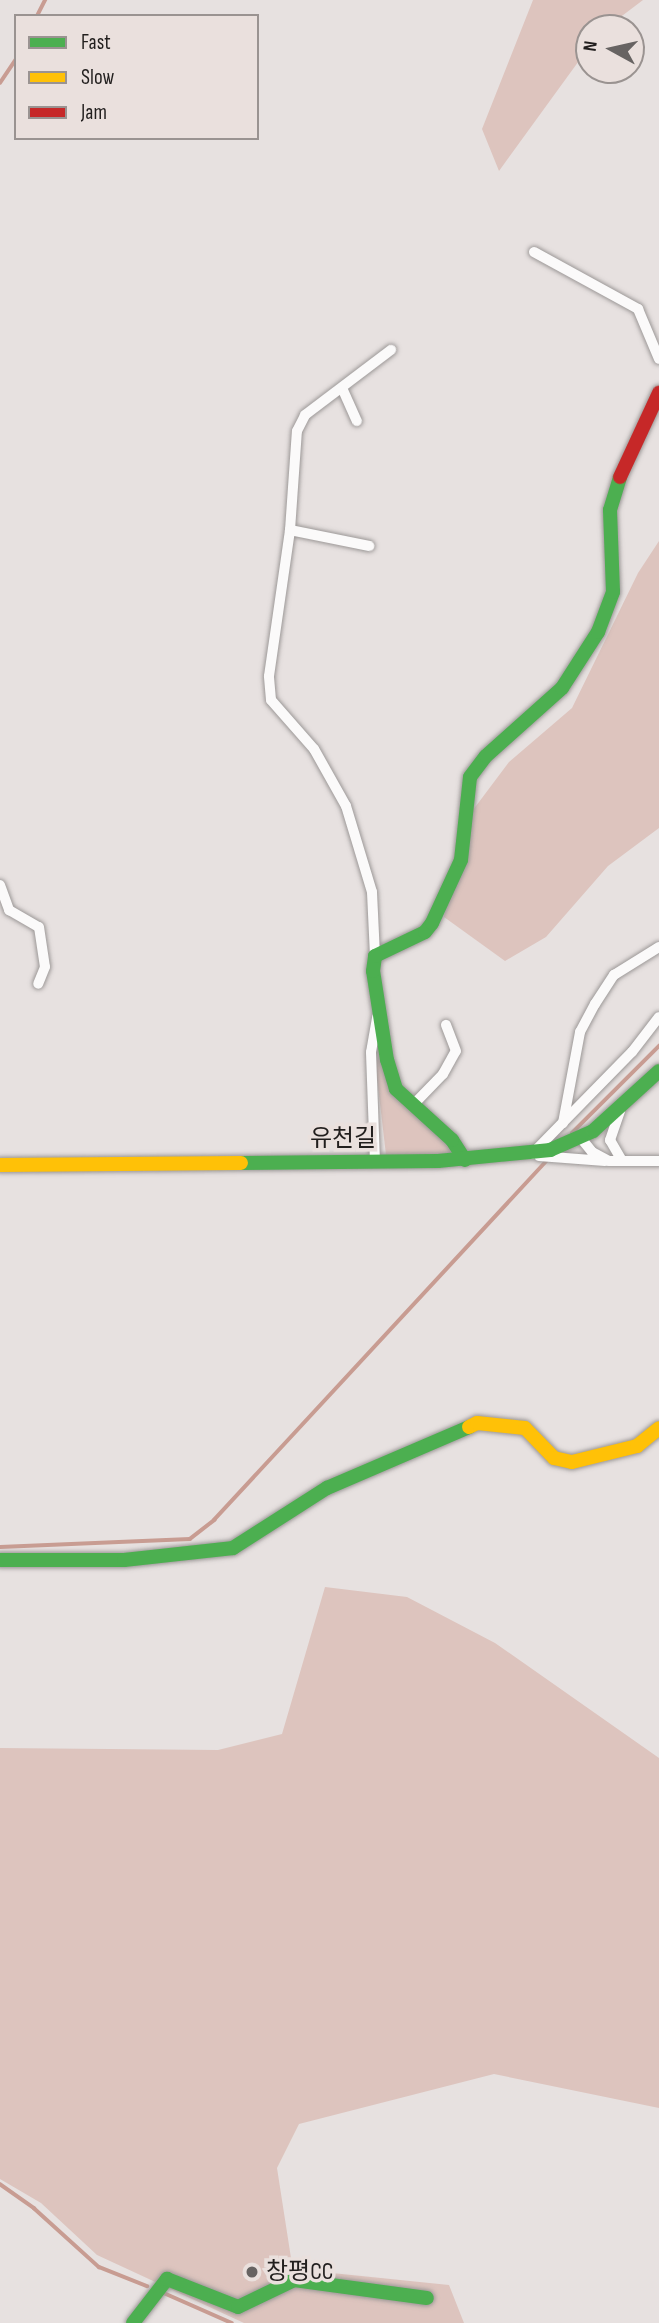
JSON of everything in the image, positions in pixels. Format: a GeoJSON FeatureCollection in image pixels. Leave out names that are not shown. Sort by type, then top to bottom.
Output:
{"type":"FeatureCollection","features":[{"type":"Feature","properties":{"kind":"street"},"geometry":{"type":"LineString","coordinates":[[534,252],[624,298],[641,312],[655,331],[659,359]]}},
{"type":"Feature","properties":{"kind":"street"},"geometry":{"type":"LineString","coordinates":[[391,350],[343,390],[305,415],[297,431],[290,530],[269,677],[271,701],[314,750],[346,806],[372,892],[379,1006],[391,1078],[413,1105],[452,1140],[465,1160]]}},
{"type":"Feature","properties":{"kind":"street"},"geometry":{"type":"LineString","coordinates":[[343,390],[357,421]]}},
{"type":"Feature","properties":{"kind":"street"},"geometry":{"type":"LineString","coordinates":[[375,956],[425,932],[432,923],[461,860],[470,777],[486,756],[562,688],[606,618],[614,581],[610,519],[614,491],[659,393]]}},
{"type":"Feature","properties":{"kind":"street"},"geometry":{"type":"LineString","coordinates":[[290,530],[369,546]]}},
{"type":"Feature","properties":{"kind":"street"},"geometry":{"type":"LineString","coordinates":[[0,885],[9,910],[39,927],[45,967],[38,984]]}},
{"type":"Feature","properties":{"kind":"street"},"geometry":{"type":"LineString","coordinates":[[563,1123],[580,1032],[595,1004],[614,975],[659,947]]}},
{"type":"Feature","properties":{"kind":"street"},"geometry":{"type":"LineString","coordinates":[[375,1162],[371,1052],[379,1006]]}},
{"type":"Feature","properties":{"kind":"street"},"geometry":{"type":"LineString","coordinates":[[530,1154],[632,1052],[659,1017]]}},
{"type":"Feature","properties":{"kind":"street"},"geometry":{"type":"LineString","coordinates":[[413,1105],[443,1074],[456,1051],[454,1039],[446,1025]]}},
{"type":"Feature","properties":{"kind":"street","name":"유천길"},"geometry":{"type":"LineString","coordinates":[[0,1165],[375,1162],[465,1160],[530,1154],[580,1137],[620,1110],[659,1071]]}},
{"type":"Feature","properties":{"kind":"street"},"geometry":{"type":"LineString","coordinates":[[620,1110],[610,1140],[622,1161]]}},
{"type":"Feature","properties":{"kind":"street"},"geometry":{"type":"LineString","coordinates":[[580,1137],[592,1152],[609,1161]]}},
{"type":"Feature","properties":{"kind":"street"},"geometry":{"type":"LineString","coordinates":[[530,1154],[609,1161],[659,1161]]}},
{"type":"Feature","properties":{"kind":"street"},"geometry":{"type":"LineString","coordinates":[[0,1560],[117,1561],[233,1548],[336,1484],[477,1423],[525,1427],[554,1458],[572,1462],[637,1446],[659,1428]]}},
{"type":"Feature","properties":{"kind":"street"},"geometry":{"type":"LineString","coordinates":[[133,2323],[167,2279],[238,2307],[294,2280],[426,2298]]}},
{"type":"Feature","properties":{"kind":"shaded area"},"geometry":{"type":"Polygon","coordinates":[[[533,0],[643,0],[624,14],[575,14],[575,66],[499,171],[482,129],[533,0]]]}},
{"type":"Feature","properties":{"kind":"shaded area"},"geometry":{"type":"Polygon","coordinates":[[[659,541],[659,828],[608,866],[546,937],[505,961],[444,917],[458,830],[509,762],[572,708],[638,573],[659,541]]]}},
{"type":"Feature","properties":{"kind":"shaded area"},"geometry":{"type":"Polygon","coordinates":[[[379,1046],[389,1085],[456,1155],[386,1155],[376,1069],[379,1046]]]}},
{"type":"Feature","properties":{"kind":"shaded area"},"geometry":{"type":"Polygon","coordinates":[[[325,1587],[407,1597],[495,1643],[659,1758],[659,2108],[494,2074],[299,2124],[277,2168],[291,2258],[332,2273],[449,2285],[464,2323],[244,2323],[97,2255],[41,2203],[0,2179],[0,1748],[218,1750],[282,1734],[325,1587]]]}},
{"type":"Feature","properties":{"kind":"waterway"},"geometry":{"type":"LineString","coordinates":[[38,14],[45,0]]}},
{"type":"Feature","properties":{"kind":"waterway"},"geometry":{"type":"LineString","coordinates":[[0,83],[14,62]]}},
{"type":"Feature","properties":{"kind":"waterway"},"geometry":{"type":"LineString","coordinates":[[572,1133],[659,1046]]}},
{"type":"Feature","properties":{"kind":"waterway"},"geometry":{"type":"LineString","coordinates":[[0,1547],[190,1539],[214,1520],[545,1162]]}},
{"type":"Feature","properties":{"kind":"waterway"},"geometry":{"type":"LineString","coordinates":[[0,2184],[34,2208],[99,2267],[147,2286]]}},
{"type":"Feature","properties":{"kind":"waterway"},"geometry":{"type":"LineString","coordinates":[[164,2293],[232,2323]]}},
{"type":"Feature","properties":{"kind":"traffic: fast"},"geometry":{"type":"LineString","coordinates":[[465,1160],[452,1140],[396,1089],[387,1060],[373,971],[375,956],[425,932],[432,923],[461,860],[470,777],[486,756],[562,688],[598,632],[613,592],[610,510],[620,477]]}},
{"type":"Feature","properties":{"kind":"traffic: fast"},"geometry":{"type":"LineString","coordinates":[[241,1163],[438,1161],[550,1150],[593,1131],[659,1071]]}},
{"type":"Feature","properties":{"kind":"traffic: fast"},"geometry":{"type":"LineString","coordinates":[[0,1560],[124,1560],[233,1548],[327,1488],[469,1427]]}},
{"type":"Feature","properties":{"kind":"traffic: fast"},"geometry":{"type":"LineString","coordinates":[[133,2323],[167,2279],[238,2307],[294,2280],[427,2298]]}},
{"type":"Feature","properties":{"kind":"traffic: slow"},"geometry":{"type":"LineString","coordinates":[[0,1165],[241,1163]]}},
{"type":"Feature","properties":{"kind":"traffic: slow"},"geometry":{"type":"LineString","coordinates":[[469,1427],[477,1423],[525,1428],[554,1458],[572,1462],[637,1446],[659,1428]]}},
{"type":"Feature","properties":{"kind":"traffic: jam"},"geometry":{"type":"LineString","coordinates":[[620,477],[659,393]]}},
{"type":"Feature","properties":{"kind":"place","name":"창평CC"},"geometry":{"type":"Point","coordinates":[252,2272]}}]}
